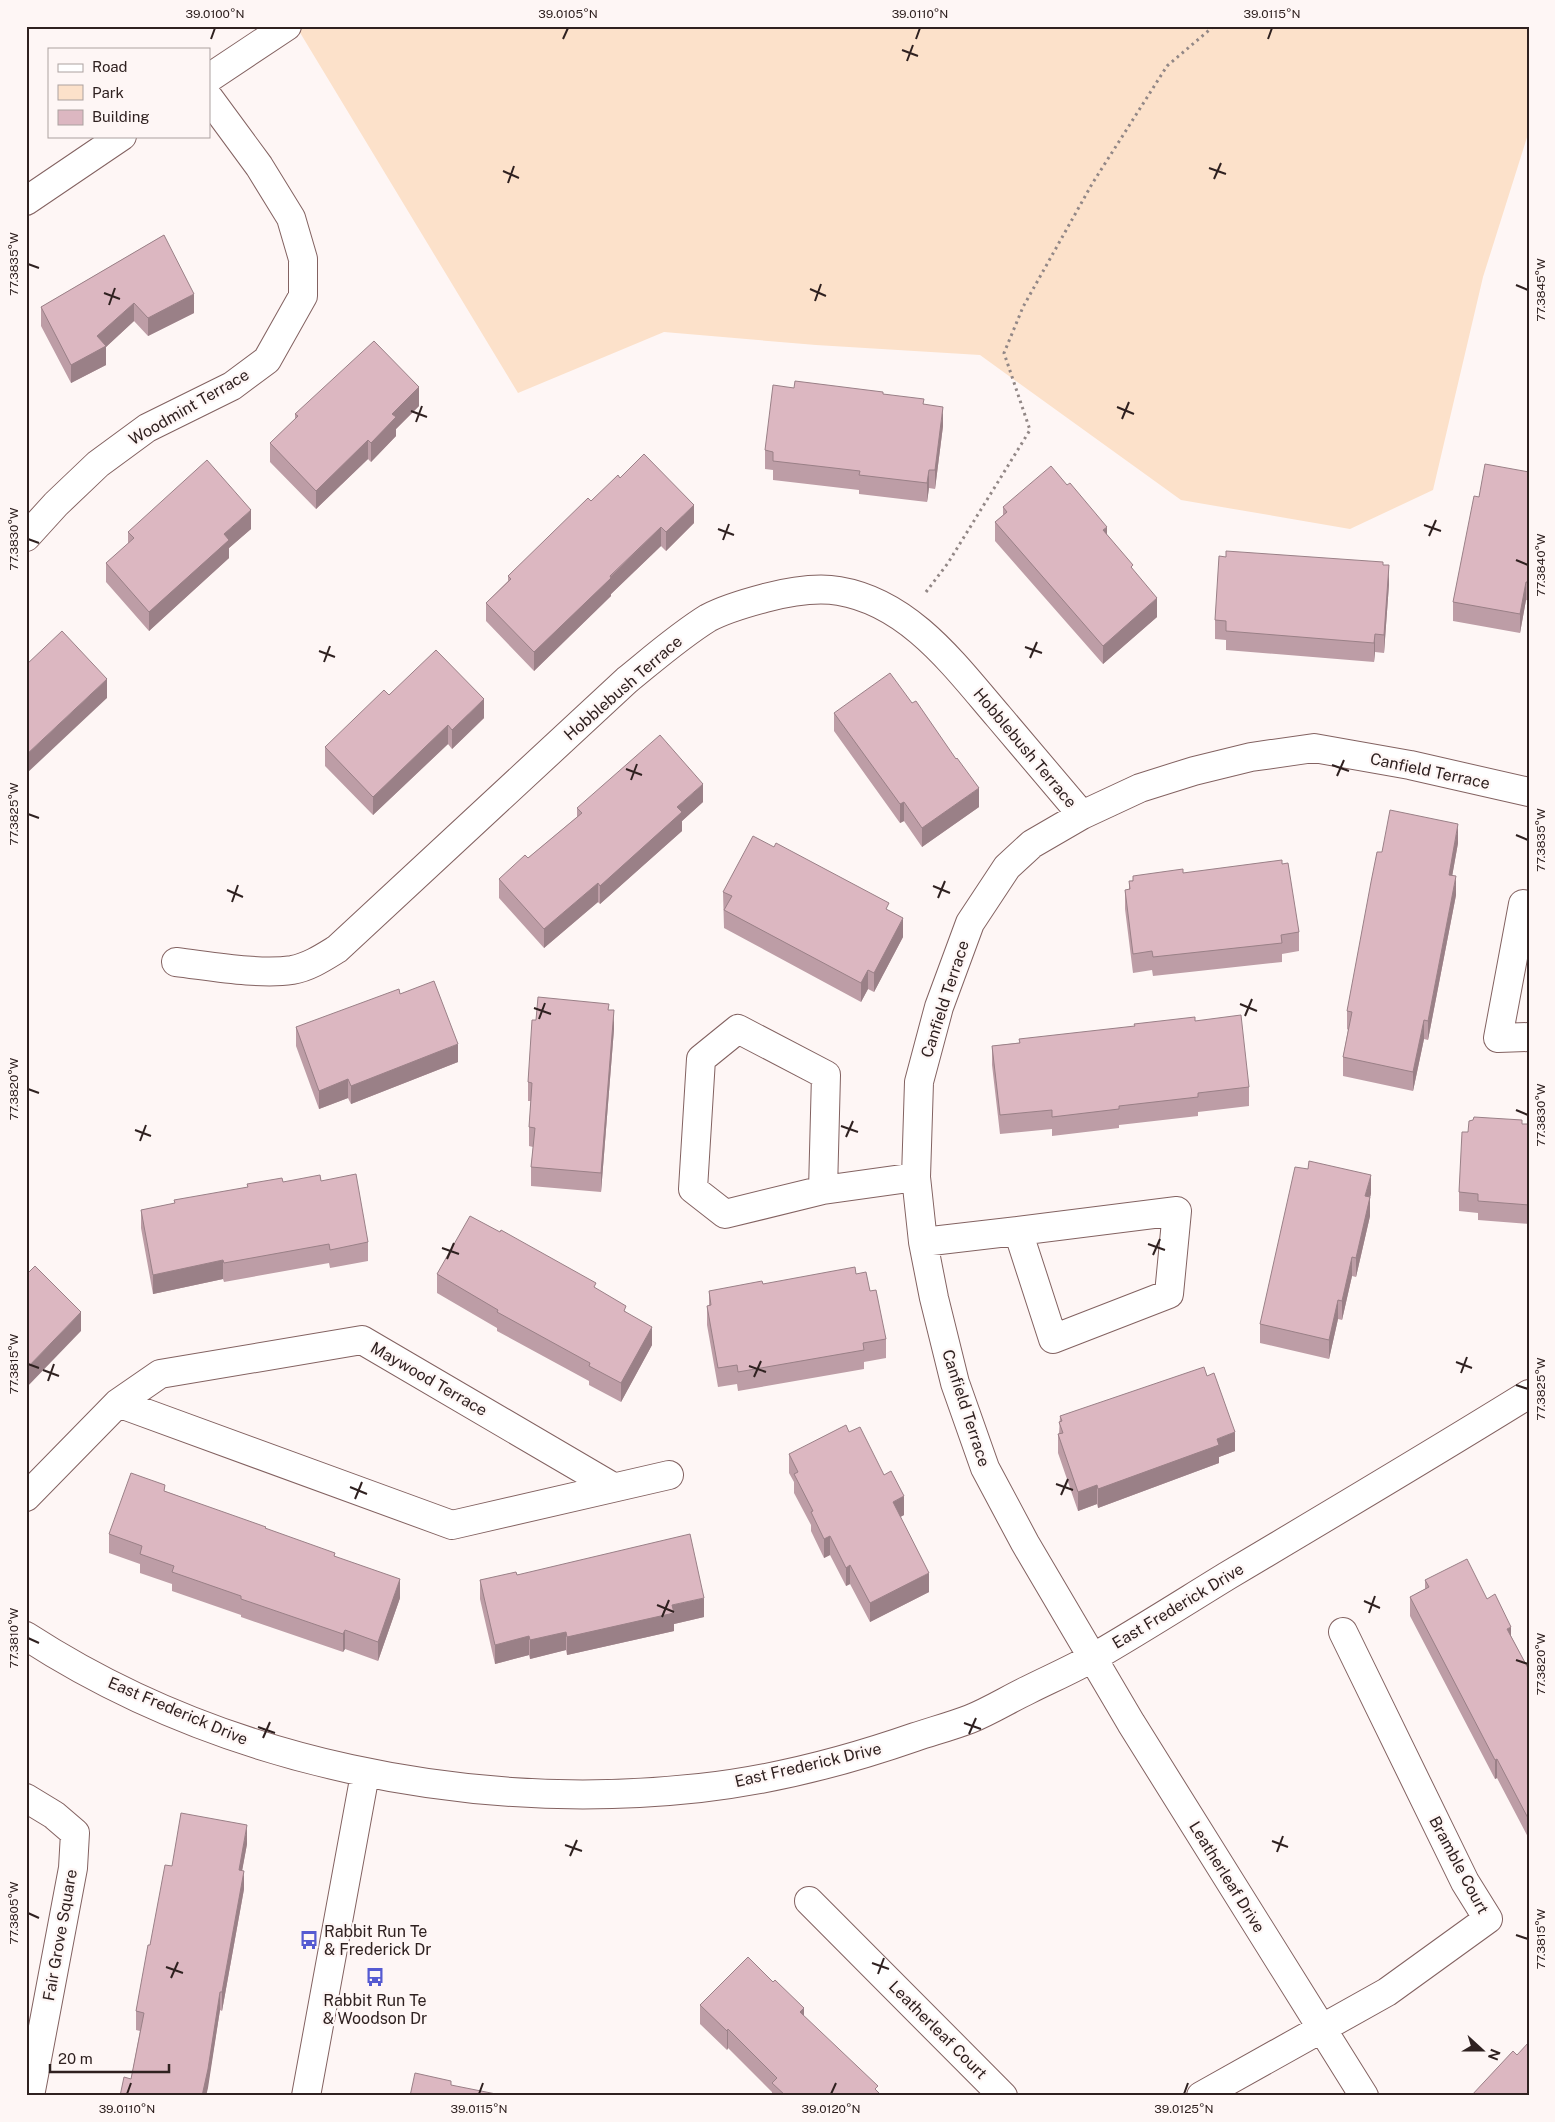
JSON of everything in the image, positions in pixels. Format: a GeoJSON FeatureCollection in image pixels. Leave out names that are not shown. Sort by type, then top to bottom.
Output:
{"type":"FeatureCollection","features":[{"type":"Feature","properties":{"kind":"street"},"geometry":{"type":"LineString","coordinates":[[210,77],[287,26]]}},
{"type":"Feature","properties":{"kind":"street","name":"Woodmint Terrace"},"geometry":{"type":"LineString","coordinates":[[26,537],[56,504],[98,464],[147,428],[232,386],[267,360],[302,296],[303,259],[291,218],[259,166],[210,99]]}},
{"type":"Feature","properties":{"kind":"street"},"geometry":{"type":"LineString","coordinates":[[26,201],[119,138]]}},
{"type":"Feature","properties":{"kind":"street","name":"Hobblebush Terrace"},"geometry":{"type":"LineString","coordinates":[[176,962],[247,970],[293,970],[318,961],[337,949],[627,680],[667,647],[709,618],[744,603],[779,594],[816,590],[838,591],[861,596],[906,619],[929,638],[959,670],[1082,815]]}},
{"type":"Feature","properties":{"kind":"street","name":"Canfield Terrace"},"geometry":{"type":"LineString","coordinates":[[1093,1658],[1024,1543],[985,1468],[955,1383],[934,1298],[923,1242],[916,1177],[919,1082],[939,1007],[970,923],[1007,867],[1032,844],[1082,815],[1140,788],[1194,771],[1251,757],[1314,748],[1410,765],[1529,792]]}},
{"type":"Feature","properties":{"kind":"street"},"geometry":{"type":"LineString","coordinates":[[1529,905],[1523,904],[1498,1038],[1529,1037]]}},
{"type":"Feature","properties":{"kind":"street"},"geometry":{"type":"LineString","coordinates":[[824,1190],[826,1075],[738,1029],[701,1060],[693,1189],[725,1214],[824,1190],[916,1177]]}},
{"type":"Feature","properties":{"kind":"street"},"geometry":{"type":"LineString","coordinates":[[923,1242],[1177,1211],[1169,1294],[1053,1339],[1018,1231]]}},
{"type":"Feature","properties":{"kind":"street","name":"Maywood Terrace"},"geometry":{"type":"LineString","coordinates":[[26,1497],[118,1403],[160,1374],[362,1340],[613,1487]]}},
{"type":"Feature","properties":{"kind":"street","name":"East Frederick Drive"},"geometry":{"type":"LineString","coordinates":[[26,1636],[51,1652],[111,1684],[180,1715],[254,1743],[365,1774],[453,1787],[539,1794],[626,1794],[702,1788],[779,1775],[870,1753],[971,1718],[1093,1658],[1526,1401]]}},
{"type":"Feature","properties":{"kind":"street"},"geometry":{"type":"LineString","coordinates":[[118,1403],[452,1525],[669,1475]]}},
{"type":"Feature","properties":{"kind":"street","name":"Bramble Court"},"geometry":{"type":"LineString","coordinates":[[1321,2027],[1386,1992],[1488,1919],[1465,1882],[1343,1632]]}},
{"type":"Feature","properties":{"kind":"street","name":"Leatherleaf Drive"},"geometry":{"type":"LineString","coordinates":[[1093,1658],[1131,1723],[1364,2096]]}},
{"type":"Feature","properties":{"kind":"street"},"geometry":{"type":"LineString","coordinates":[[306,2096],[365,1774]]}},
{"type":"Feature","properties":{"kind":"street","name":"Fair Grove Square"},"geometry":{"type":"LineString","coordinates":[[26,1798],[54,1814],[75,1833],[73,1868],[30,2096]]}},
{"type":"Feature","properties":{"kind":"street","name":"Leatherleaf Court"},"geometry":{"type":"LineString","coordinates":[[809,1901],[1003,2096]]}},
{"type":"Feature","properties":{"kind":"street"},"geometry":{"type":"LineString","coordinates":[[1201,2096],[1321,2027]]}},
{"type":"Feature","properties":{"kind":"path"},"geometry":{"type":"LineString","coordinates":[[906,619],[948,563],[1030,430],[1004,353],[1024,307],[1092,184],[1167,66],[1214,26]]}},
{"type":"Feature","properties":{"kind":"green space"},"geometry":{"type":"Polygon","coordinates":[[[296,26],[1529,26],[1529,131],[1483,277],[1433,490],[1350,529],[1181,500],[980,355],[816,345],[664,332],[518,393],[296,26]]]}},
{"type":"Feature","properties":{"kind":"building"},"geometry":{"type":"Polygon","coordinates":[[[164,235],[194,294],[148,318],[134,303],[97,336],[106,346],[71,365],[41,307],[164,235]]]}},
{"type":"Feature","properties":{"kind":"building"},"geometry":{"type":"Polygon","coordinates":[[[374,341],[419,387],[392,414],[396,417],[371,443],[368,440],[316,491],[270,443],[298,416],[295,414],[374,341]]]}},
{"type":"Feature","properties":{"kind":"building"},"geometry":{"type":"Polygon","coordinates":[[[795,381],[924,399],[923,404],[943,407],[935,470],[929,470],[927,483],[859,475],[860,471],[773,461],[773,452],[765,450],[773,385],[794,388],[795,381]]]}},
{"type":"Feature","properties":{"kind":"building"},"geometry":{"type":"Polygon","coordinates":[[[644,454],[694,505],[666,532],[661,527],[534,652],[486,603],[511,579],[508,576],[588,498],[591,501],[618,475],[620,478],[644,454]]]}},
{"type":"Feature","properties":{"kind":"building"},"geometry":{"type":"Polygon","coordinates":[[[207,460],[251,510],[224,534],[229,540],[149,612],[106,563],[134,538],[128,532],[207,460]]]}},
{"type":"Feature","properties":{"kind":"building"},"geometry":{"type":"Polygon","coordinates":[[[1485,464],[1529,472],[1529,582],[1526,582],[1520,614],[1453,602],[1474,496],[1479,497],[1485,464]]]}},
{"type":"Feature","properties":{"kind":"building"},"geometry":{"type":"Polygon","coordinates":[[[1051,466],[1067,485],[1070,483],[1107,527],[1103,530],[1133,565],[1131,567],[1157,598],[1103,646],[995,522],[1007,512],[1003,507],[1051,466]]]}},
{"type":"Feature","properties":{"kind":"building"},"geometry":{"type":"Polygon","coordinates":[[[1226,551],[1383,562],[1383,565],[1389,565],[1384,635],[1375,634],[1374,643],[1226,631],[1226,621],[1215,620],[1219,556],[1226,557],[1226,551]]]}},
{"type":"Feature","properties":{"kind":"building"},"geometry":{"type":"Polygon","coordinates":[[[62,631],[107,679],[26,755],[26,665],[62,631]]]}},
{"type":"Feature","properties":{"kind":"building"},"geometry":{"type":"Polygon","coordinates":[[[436,650],[484,699],[452,730],[448,725],[373,797],[325,747],[384,690],[389,695],[436,650]]]}},
{"type":"Feature","properties":{"kind":"building"},"geometry":{"type":"Polygon","coordinates":[[[890,673],[912,703],[916,701],[956,759],[979,788],[922,828],[904,802],[900,804],[834,713],[890,673]]]}},
{"type":"Feature","properties":{"kind":"building"},"geometry":{"type":"Polygon","coordinates":[[[660,735],[703,784],[677,807],[682,812],[600,886],[598,883],[544,929],[499,879],[525,855],[528,858],[582,813],[577,808],[660,735]]]}},
{"type":"Feature","properties":{"kind":"building"},"geometry":{"type":"Polygon","coordinates":[[[1390,810],[1458,824],[1449,875],[1456,876],[1428,1021],[1424,1020],[1413,1072],[1343,1057],[1352,1012],[1347,1011],[1371,882],[1377,852],[1382,852],[1390,810]]]}},
{"type":"Feature","properties":{"kind":"building"},"geometry":{"type":"Polygon","coordinates":[[[753,836],[774,847],[776,843],[889,903],[886,909],[903,918],[874,973],[868,970],[861,983],[724,910],[732,896],[723,892],[753,836]]]}},
{"type":"Feature","properties":{"kind":"building"},"geometry":{"type":"Polygon","coordinates":[[[1282,860],[1282,864],[1288,863],[1299,932],[1281,935],[1282,943],[1153,957],[1152,951],[1133,954],[1125,890],[1130,889],[1129,881],[1133,881],[1133,876],[1183,869],[1183,873],[1282,860]]]}},
{"type":"Feature","properties":{"kind":"building"},"geometry":{"type":"Polygon","coordinates":[[[434,981],[458,1044],[351,1086],[348,1079],[319,1091],[296,1027],[399,989],[400,994],[434,981]]]}},
{"type":"Feature","properties":{"kind":"building"},"geometry":{"type":"Polygon","coordinates":[[[538,997],[609,1004],[608,1010],[614,1010],[601,1173],[531,1167],[535,1128],[529,1127],[532,1083],[528,1082],[532,1020],[536,1020],[538,997]]]}},
{"type":"Feature","properties":{"kind":"building"},"geometry":{"type":"Polygon","coordinates":[[[1241,1015],[1249,1087],[1198,1093],[1198,1097],[1119,1106],[1119,1109],[1052,1117],[1052,1110],[1000,1115],[992,1046],[1020,1043],[1019,1039],[1135,1026],[1134,1024],[1195,1017],[1195,1021],[1241,1015]]]}},
{"type":"Feature","properties":{"kind":"building"},"geometry":{"type":"Polygon","coordinates":[[[1474,1117],[1522,1120],[1522,1124],[1529,1124],[1529,1205],[1478,1201],[1478,1194],[1459,1192],[1462,1132],[1468,1132],[1469,1121],[1473,1120],[1474,1117]]]}},
{"type":"Feature","properties":{"kind":"building"},"geometry":{"type":"Polygon","coordinates":[[[1309,1161],[1371,1175],[1365,1196],[1370,1197],[1356,1258],[1352,1257],[1342,1301],[1338,1300],[1329,1340],[1260,1324],[1295,1167],[1308,1169],[1309,1161]]]}},
{"type":"Feature","properties":{"kind":"building"},"geometry":{"type":"Polygon","coordinates":[[[356,1174],[368,1242],[330,1250],[329,1244],[224,1263],[223,1260],[153,1275],[141,1210],[175,1203],[174,1200],[248,1187],[247,1184],[282,1178],[283,1182],[320,1175],[321,1181],[356,1174]]]}},
{"type":"Feature","properties":{"kind":"building"},"geometry":{"type":"Polygon","coordinates":[[[470,1216],[500,1232],[501,1230],[596,1283],[594,1287],[626,1306],[624,1311],[652,1327],[621,1383],[589,1366],[590,1363],[497,1312],[498,1310],[437,1274],[470,1216]]]}},
{"type":"Feature","properties":{"kind":"building"},"geometry":{"type":"Polygon","coordinates":[[[35,1266],[81,1312],[26,1369],[26,1275],[35,1266]]]}},
{"type":"Feature","properties":{"kind":"building"},"geometry":{"type":"Polygon","coordinates":[[[855,1267],[856,1274],[866,1272],[870,1291],[876,1290],[886,1339],[863,1343],[864,1350],[738,1372],[737,1365],[718,1368],[707,1306],[711,1305],[709,1291],[762,1281],[763,1284],[855,1267]]]}},
{"type":"Feature","properties":{"kind":"building"},"geometry":{"type":"Polygon","coordinates":[[[1204,1367],[1207,1376],[1214,1373],[1235,1432],[1217,1439],[1219,1445],[1098,1489],[1097,1485],[1078,1492],[1058,1434],[1063,1433],[1059,1422],[1062,1421],[1060,1416],[1204,1367]]]}},
{"type":"Feature","properties":{"kind":"building"},"geometry":{"type":"Polygon","coordinates":[[[846,1425],[849,1432],[860,1427],[884,1475],[891,1471],[904,1496],[893,1502],[929,1573],[870,1603],[850,1565],[846,1568],[830,1536],[824,1539],[811,1512],[813,1511],[794,1474],[798,1472],[789,1454],[846,1425]]]}},
{"type":"Feature","properties":{"kind":"building"},"geometry":{"type":"Polygon","coordinates":[[[131,1473],[165,1485],[164,1491],[266,1527],[335,1553],[334,1556],[400,1579],[378,1642],[345,1630],[343,1634],[241,1599],[241,1596],[172,1572],[174,1566],[140,1554],[142,1546],[109,1534],[131,1473]]]}},
{"type":"Feature","properties":{"kind":"building"},"geometry":{"type":"Polygon","coordinates":[[[690,1534],[704,1598],[672,1605],[674,1613],[567,1637],[566,1632],[530,1640],[529,1636],[495,1645],[480,1580],[516,1572],[517,1575],[690,1534]]]}},
{"type":"Feature","properties":{"kind":"building"},"geometry":{"type":"Polygon","coordinates":[[[1467,1559],[1487,1599],[1495,1594],[1511,1627],[1507,1629],[1529,1670],[1529,1820],[1497,1759],[1495,1760],[1410,1597],[1429,1587],[1425,1580],[1467,1559]]]}},
{"type":"Feature","properties":{"kind":"building"},"geometry":{"type":"Polygon","coordinates":[[[181,1813],[247,1825],[239,1870],[244,1871],[222,1992],[220,1992],[208,2069],[202,2096],[120,2096],[124,2077],[131,2079],[144,2013],[136,2011],[148,1945],[150,1945],[165,1865],[172,1866],[181,1813]]]}},
{"type":"Feature","properties":{"kind":"building"},"geometry":{"type":"Polygon","coordinates":[[[748,1957],[773,1982],[775,1980],[804,2008],[800,2012],[878,2086],[875,2089],[882,2096],[786,2096],[772,2083],[777,2078],[728,2029],[727,2031],[700,2005],[748,1957]]]}},
{"type":"Feature","properties":{"kind":"building"},"geometry":{"type":"Polygon","coordinates":[[[1529,2042],[1529,2096],[1471,2096],[1513,2051],[1517,2055],[1529,2042]]]}},
{"type":"Feature","properties":{"kind":"building"},"geometry":{"type":"Polygon","coordinates":[[[415,2073],[451,2081],[451,2085],[506,2096],[410,2096],[415,2073]]]}},
{"type":"Feature","properties":{"kind":"place","name":"Rabbit Run Te & Frederick Dr"},"geometry":{"type":"Point","coordinates":[309,1940]}},
{"type":"Feature","properties":{"kind":"place","name":"Rabbit Run Te & Woodson Dr"},"geometry":{"type":"Point","coordinates":[375,1977]}}]}
